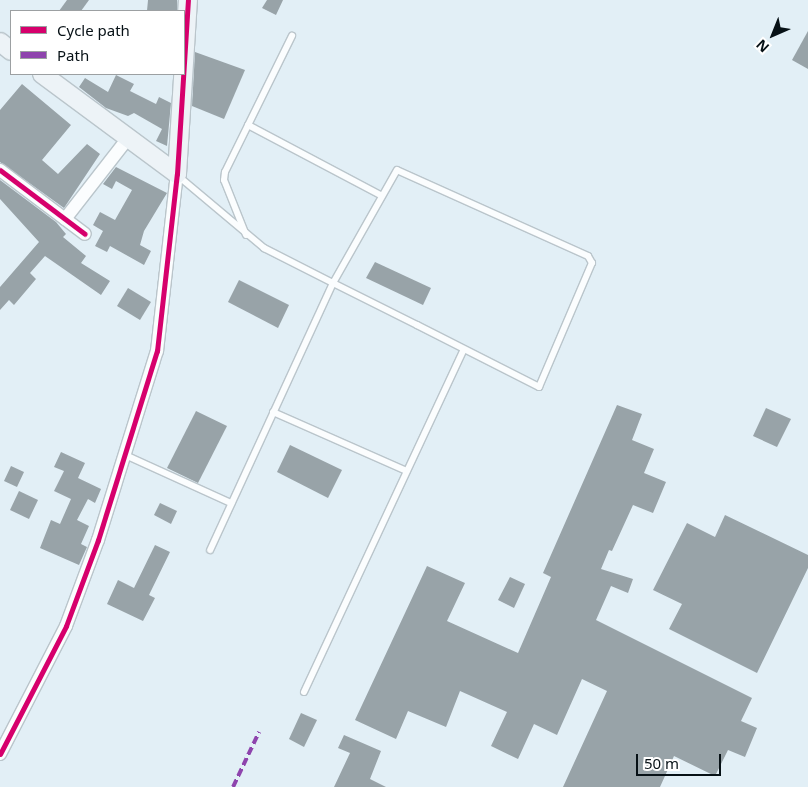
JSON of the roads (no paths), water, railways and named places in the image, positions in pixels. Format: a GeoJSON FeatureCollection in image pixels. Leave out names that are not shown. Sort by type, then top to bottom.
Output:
{"type":"FeatureCollection","features":[{"type":"Feature","properties":{"kind":"street"},"geometry":{"type":"LineString","coordinates":[[0,754],[66,626],[98,540],[123,454],[157,351],[188,43],[188,0]]}},
{"type":"Feature","properties":{"kind":"street"},"geometry":{"type":"LineString","coordinates":[[0,42],[10,50]]}},
{"type":"Feature","properties":{"kind":"street"},"geometry":{"type":"LineString","coordinates":[[43,75],[176,174]]}},
{"type":"Feature","properties":{"kind":"street"},"geometry":{"type":"LineString","coordinates":[[64,219],[128,138]]}},
{"type":"Feature","properties":{"kind":"street"},"geometry":{"type":"LineString","coordinates":[[0,170],[85,234]]}},
{"type":"Feature","properties":{"kind":"lane"},"geometry":{"type":"LineString","coordinates":[[247,237],[224,180],[248,125],[292,36]]}},
{"type":"Feature","properties":{"kind":"lane"},"geometry":{"type":"LineString","coordinates":[[248,125],[380,195]]}},
{"type":"Feature","properties":{"kind":"lane"},"geometry":{"type":"LineString","coordinates":[[176,174],[247,237],[333,283],[539,387],[592,263],[588,256],[397,170],[380,195],[333,283],[210,550]]}},
{"type":"Feature","properties":{"kind":"lane"},"geometry":{"type":"LineString","coordinates":[[304,692],[464,349]]}},
{"type":"Feature","properties":{"kind":"lane"},"geometry":{"type":"LineString","coordinates":[[274,412],[407,471]]}},
{"type":"Feature","properties":{"kind":"lane"},"geometry":{"type":"LineString","coordinates":[[123,454],[231,503]]}}]}
